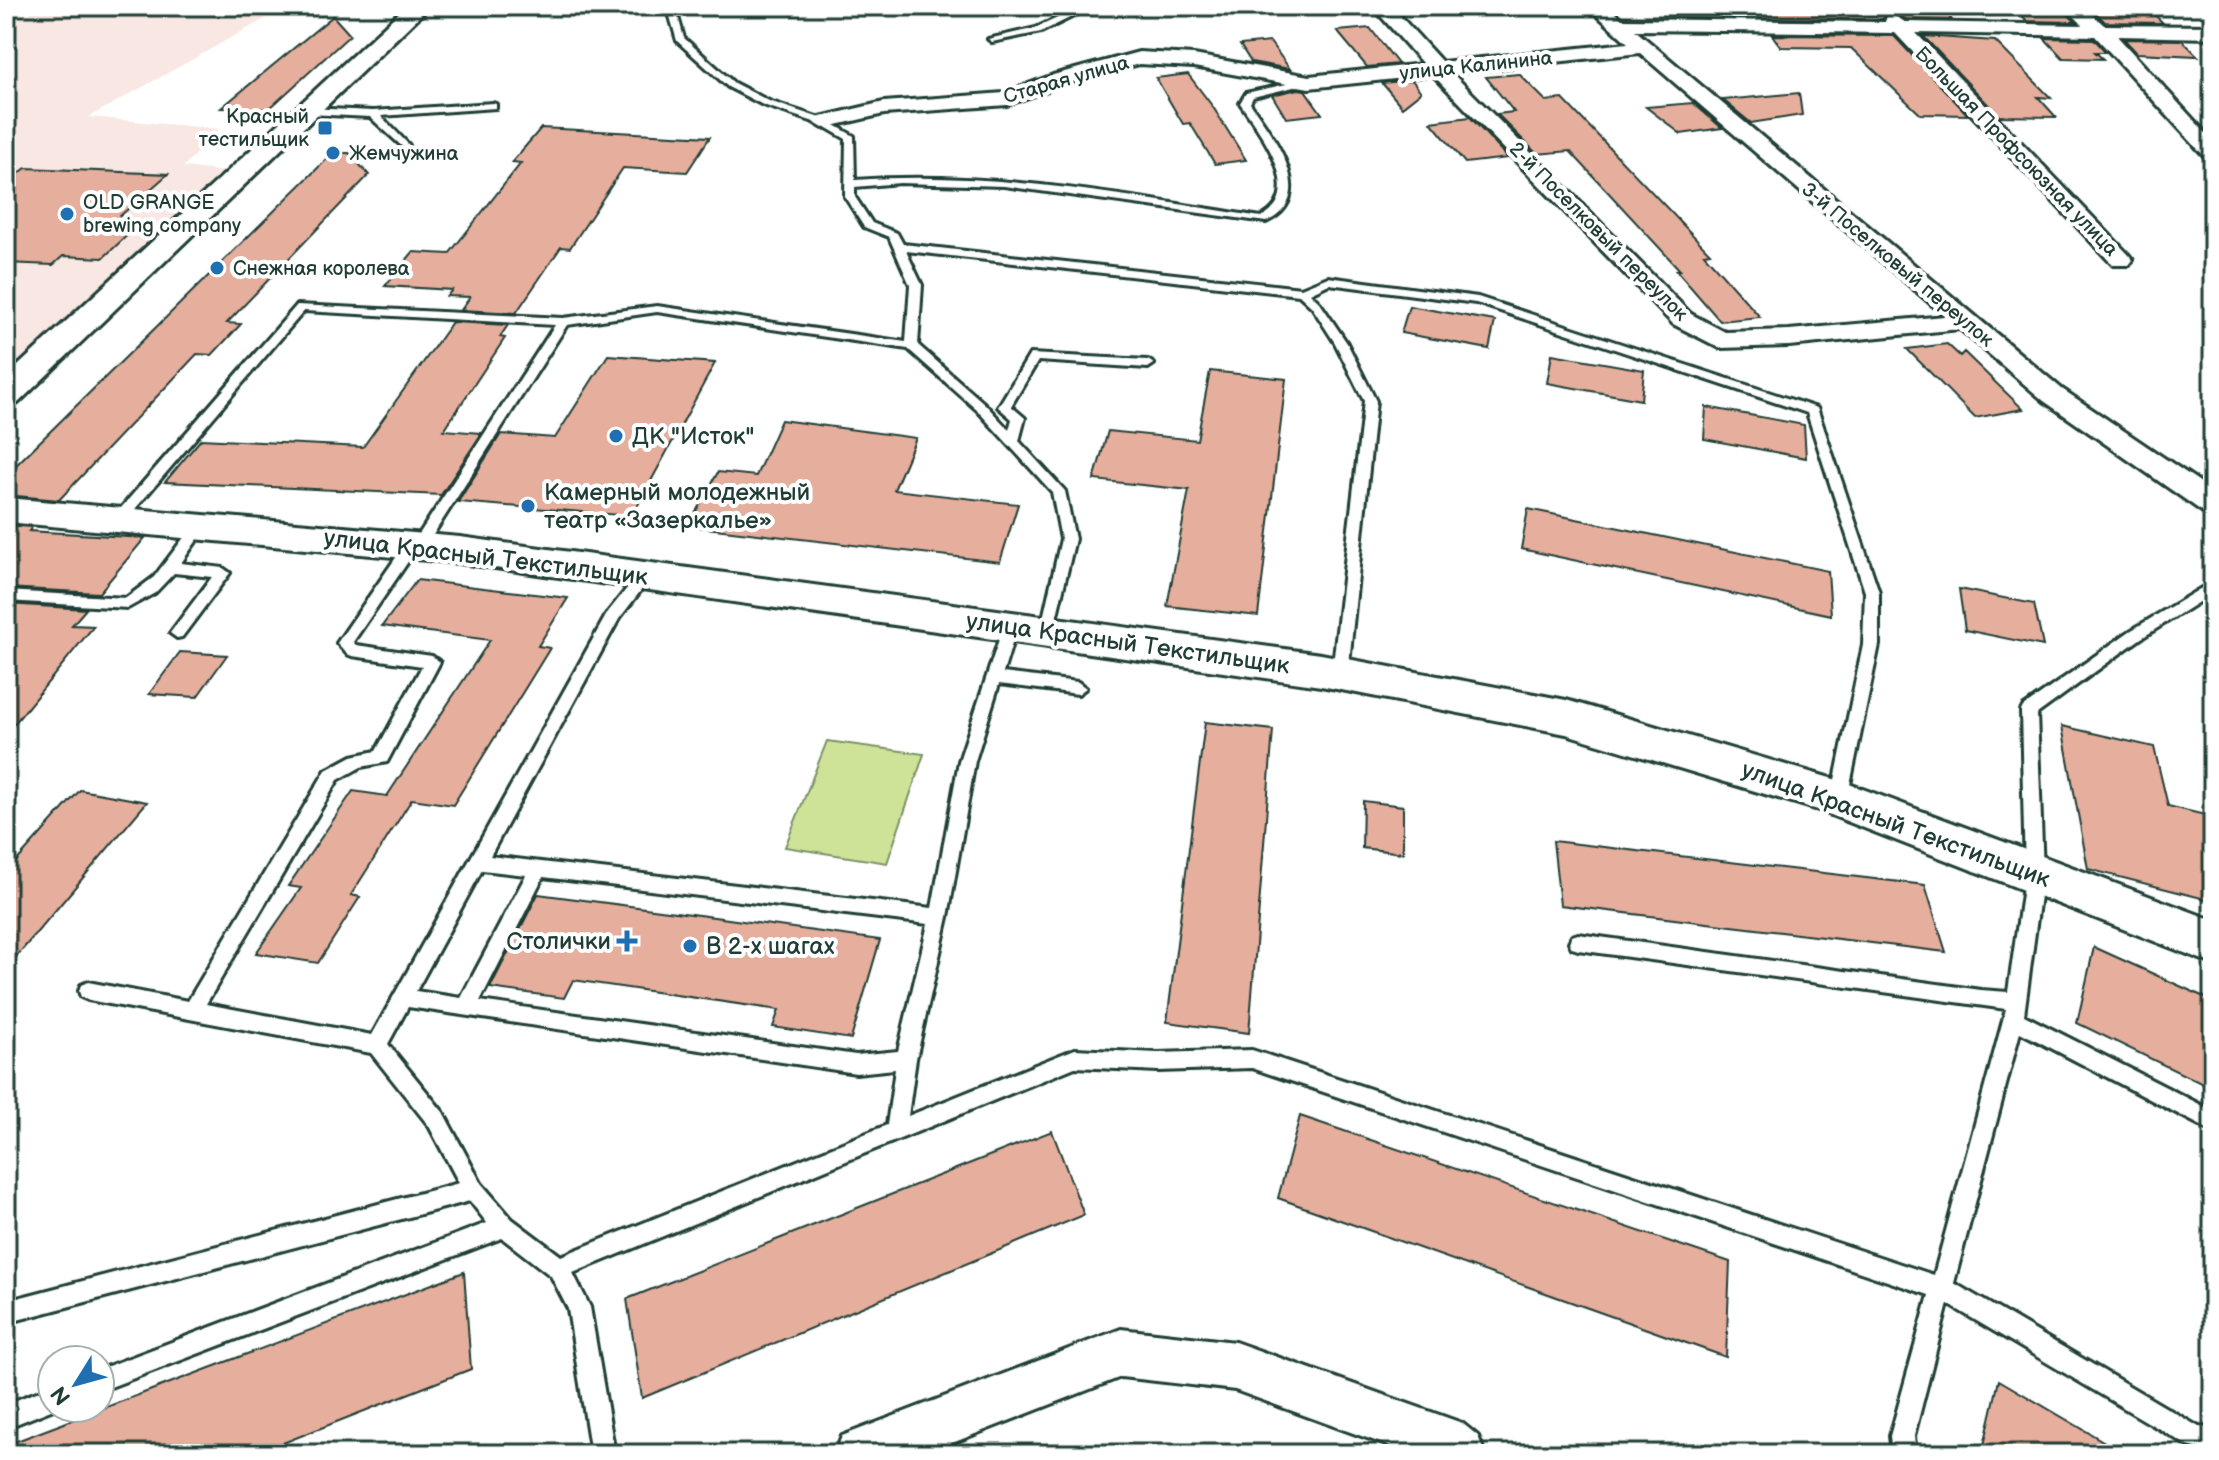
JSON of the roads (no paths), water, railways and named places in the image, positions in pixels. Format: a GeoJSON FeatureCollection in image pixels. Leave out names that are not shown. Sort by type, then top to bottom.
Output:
{"type":"FeatureCollection","features":[{"type":"Feature","properties":{"kind":"street"},"geometry":{"type":"LineString","coordinates":[[6,396],[419,6]]}},
{"type":"Feature","properties":{"kind":"street","name":"2-й Поселковый переулок"},"geometry":{"type":"LineString","coordinates":[[1381,6],[1439,70],[1682,319],[1720,340],[1789,338],[1966,321]]}},
{"type":"Feature","properties":{"kind":"street","name":"3-й Поселковый переулок"},"geometry":{"type":"LineString","coordinates":[[1596,6],[2053,395],[2213,505]]}},
{"type":"Feature","properties":{"kind":"street","name":"Большая Профсоюзная улица"},"geometry":{"type":"LineString","coordinates":[[1880,6],[2121,260]]}},
{"type":"Feature","properties":{"kind":"street"},"geometry":{"type":"LineString","coordinates":[[2073,6],[2101,31],[2213,154]]}},
{"type":"Feature","properties":{"kind":"street"},"geometry":{"type":"LineString","coordinates":[[1618,24],[2213,32]]}},
{"type":"Feature","properties":{"kind":"street","name":"улица Калинина"},"geometry":{"type":"LineString","coordinates":[[1309,82],[1643,47]]}},
{"type":"Feature","properties":{"kind":"street","name":"Старая улица"},"geometry":{"type":"LineString","coordinates":[[823,122],[884,108],[1007,99],[1060,79],[1139,58],[1194,61],[1309,82]]}},
{"type":"Feature","properties":{"kind":"street","name":"улица Красный Текстильщик"},"geometry":{"type":"LineString","coordinates":[[6,510],[415,546],[645,576],[1340,673],[1566,717],[1839,799],[2213,942]]}},
{"type":"Feature","properties":{"kind":"street"},"geometry":{"type":"LineString","coordinates":[[860,1454],[1121,1353],[1235,1366],[1444,1441],[1460,1454]]}},
{"type":"Feature","properties":{"kind":"lane"},"geometry":{"type":"LineString","coordinates":[[671,6],[680,39],[731,85],[766,103],[823,122],[851,138],[850,197],[868,225],[893,235],[916,285],[912,346]]}},
{"type":"Feature","properties":{"kind":"lane"},"geometry":{"type":"LineString","coordinates":[[992,39],[1038,30],[1090,6]]}},
{"type":"Feature","properties":{"kind":"lane"},"geometry":{"type":"LineString","coordinates":[[849,184],[894,179],[939,179],[1262,220],[1279,211],[1286,193],[1281,157],[1245,103],[1249,95],[1309,82]]}},
{"type":"Feature","properties":{"kind":"lane"},"geometry":{"type":"LineString","coordinates":[[308,111],[373,114],[493,106]]}},
{"type":"Feature","properties":{"kind":"lane"},"geometry":{"type":"LineString","coordinates":[[373,114],[406,147]]}},
{"type":"Feature","properties":{"kind":"lane"},"geometry":{"type":"LineString","coordinates":[[899,247],[1302,292],[1328,280],[1478,300],[1813,411],[1872,592],[1871,645],[1839,799]]}},
{"type":"Feature","properties":{"kind":"lane"},"geometry":{"type":"LineString","coordinates":[[1302,292],[1316,305],[1341,343],[1370,401],[1340,673]]}},
{"type":"Feature","properties":{"kind":"lane"},"geometry":{"type":"LineString","coordinates":[[119,519],[301,307],[563,322],[657,309],[912,346],[1013,440],[1058,491],[1068,539],[1028,629],[994,678],[967,761],[939,917],[906,1059],[896,1129]]}},
{"type":"Feature","properties":{"kind":"lane"},"geometry":{"type":"LineString","coordinates":[[192,1011],[332,775],[358,761],[381,757],[432,662],[352,650],[345,643],[415,546],[563,322]]}},
{"type":"Feature","properties":{"kind":"lane"},"geometry":{"type":"LineString","coordinates":[[1013,440],[1019,418],[1004,407],[1034,357],[1148,364]]}},
{"type":"Feature","properties":{"kind":"lane"},"geometry":{"type":"LineString","coordinates":[[6,596],[128,603],[142,598],[200,526]]}},
{"type":"Feature","properties":{"kind":"lane"},"geometry":{"type":"LineString","coordinates":[[169,567],[223,573],[177,633]]}},
{"type":"Feature","properties":{"kind":"lane"},"geometry":{"type":"LineString","coordinates":[[377,1045],[613,616],[645,576]]}},
{"type":"Feature","properties":{"kind":"lane"},"geometry":{"type":"LineString","coordinates":[[1904,1454],[1902,1436],[1944,1289],[2015,1010],[2034,873],[2029,711],[2135,635],[2213,586]]}},
{"type":"Feature","properties":{"kind":"lane"},"geometry":{"type":"LineString","coordinates":[[994,678],[1078,688]]}},
{"type":"Feature","properties":{"kind":"lane"},"geometry":{"type":"LineString","coordinates":[[477,862],[939,917]]}},
{"type":"Feature","properties":{"kind":"lane"},"geometry":{"type":"LineString","coordinates":[[466,1008],[538,869]]}},
{"type":"Feature","properties":{"kind":"lane"},"geometry":{"type":"LineString","coordinates":[[1578,942],[1981,999],[2015,1010],[2213,1122]]}},
{"type":"Feature","properties":{"kind":"lane"},"geometry":{"type":"LineString","coordinates":[[88,991],[377,1045],[436,1119],[474,1190],[504,1227],[559,1268],[579,1307],[603,1454]]}},
{"type":"Feature","properties":{"kind":"lane"},"geometry":{"type":"LineString","coordinates":[[402,998],[856,1064],[906,1059]]}},
{"type":"Feature","properties":{"kind":"lane"},"geometry":{"type":"LineString","coordinates":[[559,1268],[1075,1058],[1158,1062],[1252,1059],[1944,1289],[2196,1438],[2213,1440]]}},
{"type":"Feature","properties":{"kind":"lane"},"geometry":{"type":"LineString","coordinates":[[6,1312],[474,1190]]}},
{"type":"Feature","properties":{"kind":"lane"},"geometry":{"type":"LineString","coordinates":[[116,1374],[504,1227]]}},
{"type":"Feature","properties":{"kind":"lane"},"geometry":{"type":"LineString","coordinates":[[6,1416],[36,1404]]}},
{"type":"Feature","properties":{"kind":"place","name":"Красный тестильщик"},"geometry":{"type":"Point","coordinates":[325,128]}},
{"type":"Feature","properties":{"kind":"place","name":"Жемчужина"},"geometry":{"type":"Point","coordinates":[333,153]}},
{"type":"Feature","properties":{"kind":"place","name":"OLD GRANGE brewing company"},"geometry":{"type":"Point","coordinates":[67,214]}},
{"type":"Feature","properties":{"kind":"place","name":"Снежная королева"},"geometry":{"type":"Point","coordinates":[217,268]}},
{"type":"Feature","properties":{"kind":"place","name":"ДК \"Исток\""},"geometry":{"type":"Point","coordinates":[616,436]}},
{"type":"Feature","properties":{"kind":"place","name":"Камерный молодежный театр «Зазеркалье»"},"geometry":{"type":"Point","coordinates":[528,506]}},
{"type":"Feature","properties":{"kind":"place","name":"Столички"},"geometry":{"type":"Point","coordinates":[627,941]}},
{"type":"Feature","properties":{"kind":"place","name":"В 2-х шагах"},"geometry":{"type":"Point","coordinates":[690,946]}}]}
